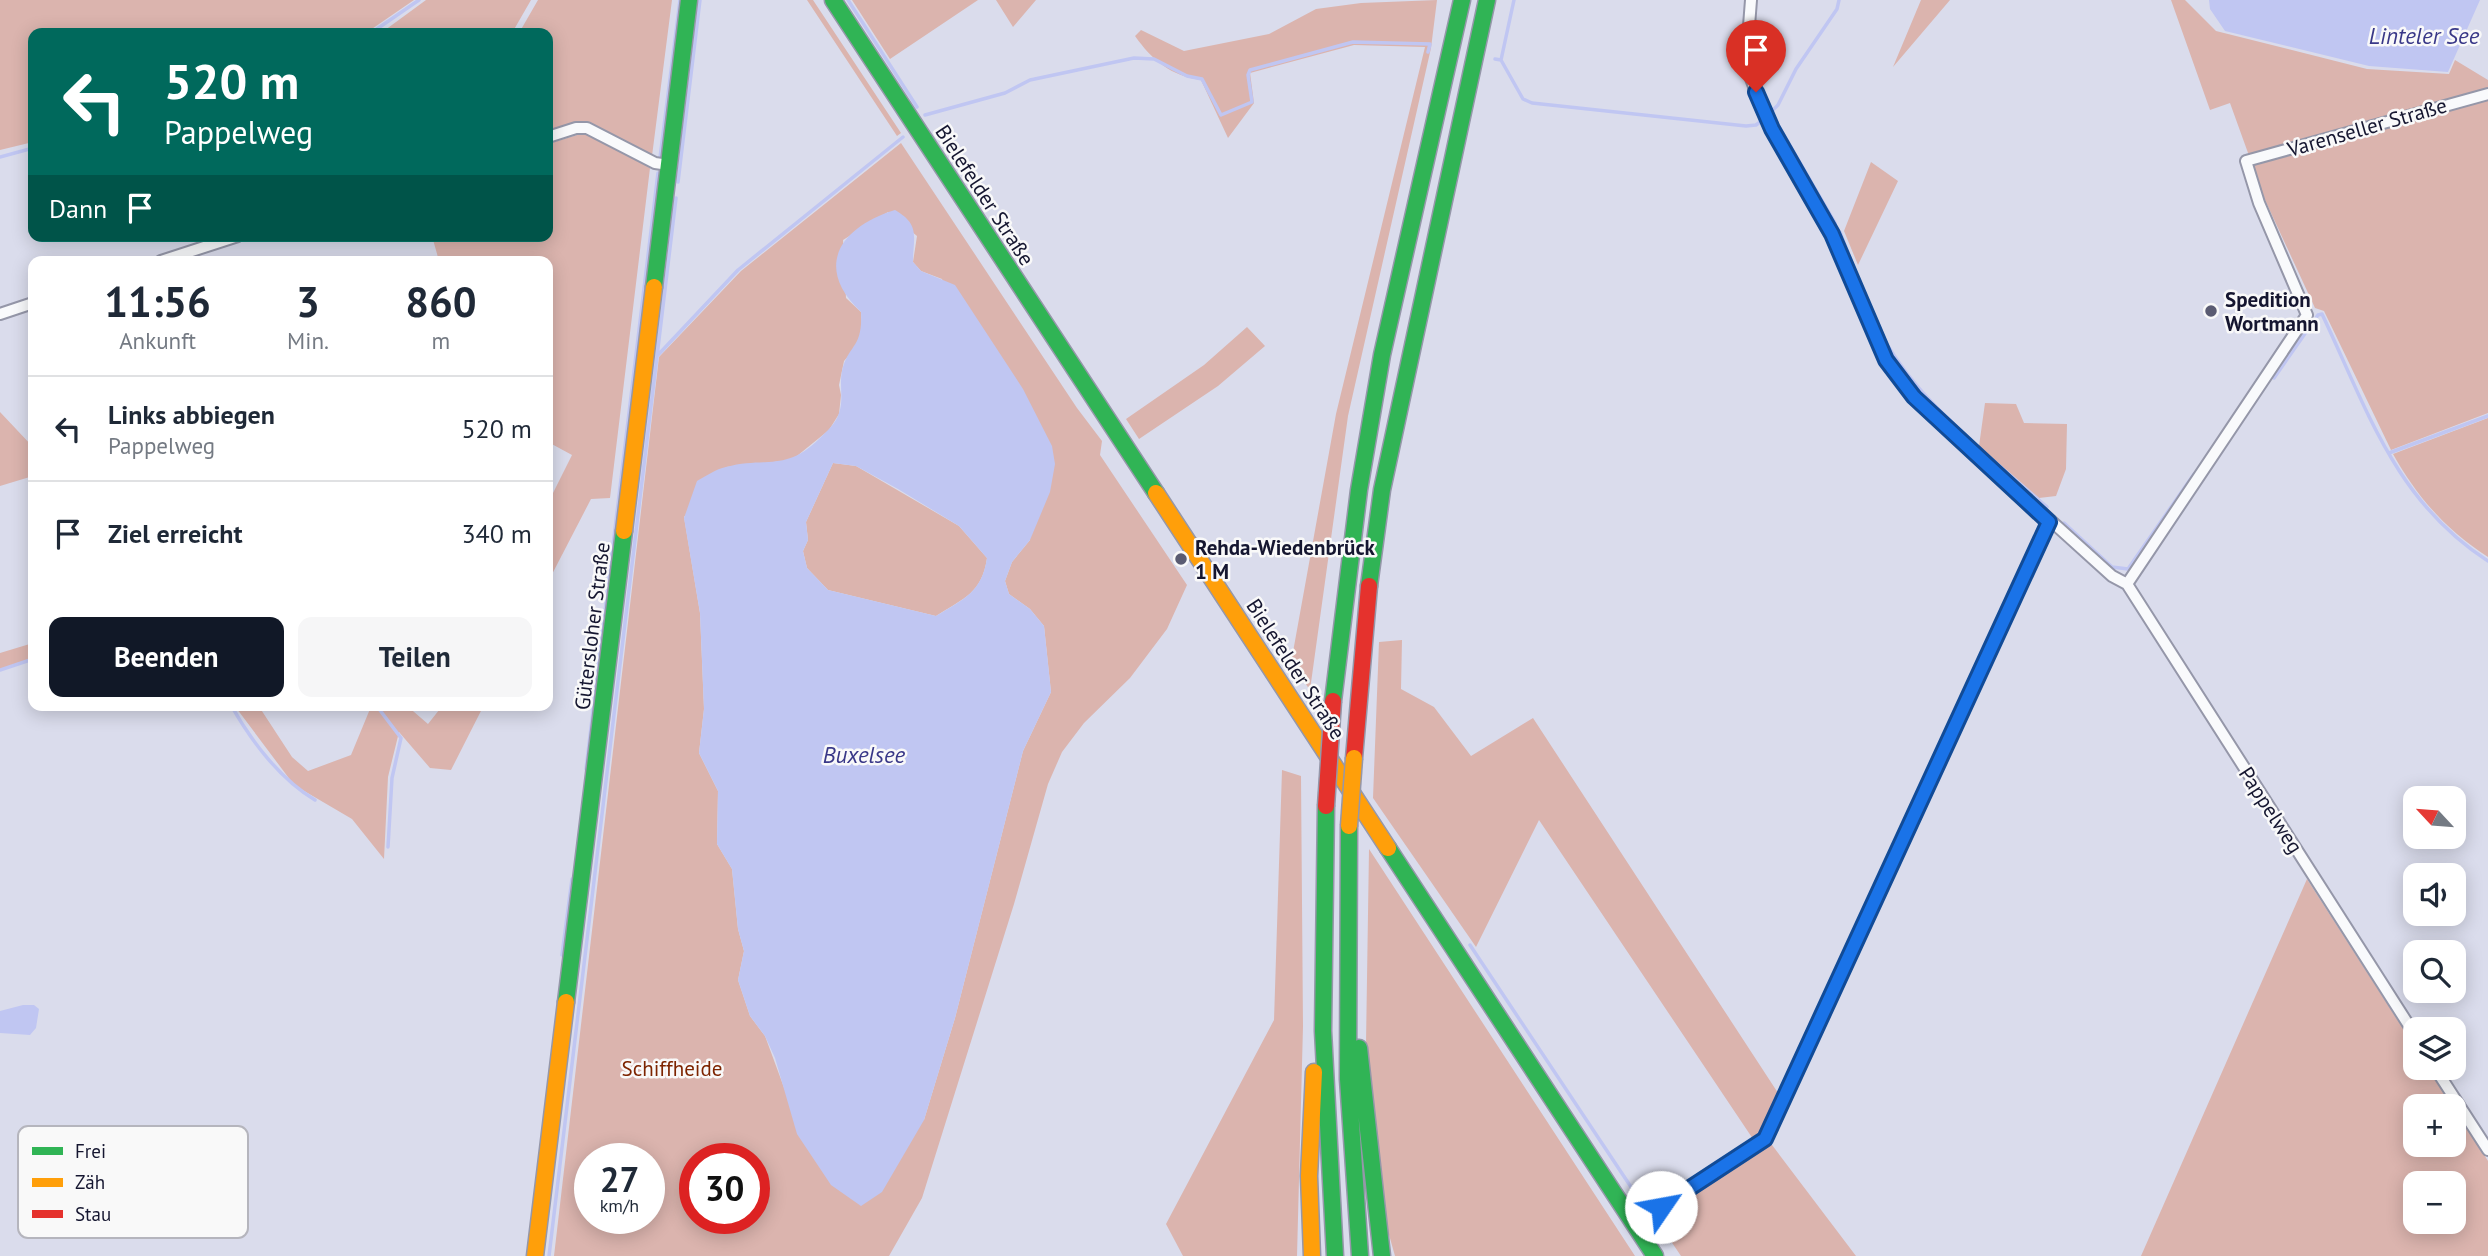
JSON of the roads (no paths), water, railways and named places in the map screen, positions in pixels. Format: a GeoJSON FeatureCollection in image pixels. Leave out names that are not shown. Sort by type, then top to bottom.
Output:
{"type":"FeatureCollection","features":[{"type":"Feature","properties":{"kind":"main road","name":"Gütersloher Straße"},"geometry":{"type":"LineString","coordinates":[[535,1256],[689,0]]}},
{"type":"Feature","properties":{"kind":"main road","name":"Bielefelder Straße"},"geometry":{"type":"LineString","coordinates":[[832,0],[1655,1256]]}},
{"type":"Feature","properties":{"kind":"main road"},"geometry":{"type":"LineString","coordinates":[[1335,1256],[1330,1200],[1322,990],[1326,806],[1333,701],[1357,503],[1380,369],[1462,0]]}},
{"type":"Feature","properties":{"kind":"main road"},"geometry":{"type":"LineString","coordinates":[[1360,1256],[1348,1079],[1347,942],[1349,826],[1366,613],[1382,491],[1487,0]]}},
{"type":"Feature","properties":{"kind":"main road"},"geometry":{"type":"LineString","coordinates":[[1347,942],[1382,1256]]}},
{"type":"Feature","properties":{"kind":"main road"},"geometry":{"type":"LineString","coordinates":[[1312,1255],[1309,1176],[1312,1096],[1322,990]]}},
{"type":"Feature","properties":{"kind":"street","name":"Pappelweg"},"geometry":{"type":"LineString","coordinates":[[1751,0],[1746,65],[1756,92],[1772,129],[1832,234],[1886,360],[1914,397],[2049,522],[2112,576],[2127,584],[2404,1017]]}},
{"type":"Feature","properties":{"kind":"street","name":"Varenseller Straße"},"geometry":{"type":"LineString","coordinates":[[2127,584],[2307,315],[2259,203],[2246,161],[2488,94]]}},
{"type":"Feature","properties":{"kind":"street"},"geometry":{"type":"LineString","coordinates":[[553,135],[576,128],[587,128],[655,163],[669,165]]}},
{"type":"Feature","properties":{"kind":"street"},"geometry":{"type":"LineString","coordinates":[[176,256],[220,242]]}},
{"type":"Feature","properties":{"kind":"street"},"geometry":{"type":"LineString","coordinates":[[0,314],[28,305]]}},
{"type":"Feature","properties":{"kind":"street"},"geometry":{"type":"LineString","coordinates":[[1635,1225],[1765,1139],[2049,522]]}},
{"type":"Feature","properties":{"kind":"street"},"geometry":{"type":"LineString","coordinates":[[2443,1080],[2488,1150]]}},
{"type":"Feature","properties":{"kind":"water","name":"Linteler See"},"geometry":{"type":"Polygon","coordinates":[[[2209,0],[2480,0],[2448,72],[2369,66],[2225,31],[2210,9],[2209,0]]]}},
{"type":"Feature","properties":{"kind":"water","name":"Buxelsee"},"geometry":{"type":"Polygon","coordinates":[[[895,210],[909,221],[914,232],[913,262],[921,271],[955,285],[1023,389],[1052,446],[1055,464],[1050,492],[1030,540],[1012,562],[1005,581],[1009,594],[1030,609],[1044,626],[1051,692],[1023,751],[955,1018],[924,1120],[882,1192],[861,1206],[831,1185],[797,1134],[775,1058],[765,1036],[750,1016],[738,980],[744,951],[738,929],[732,869],[717,844],[718,791],[699,753],[704,709],[700,613],[684,518],[697,481],[726,467],[774,462],[796,456],[808,449],[836,420],[841,402],[842,371],[860,333],[861,312],[846,295],[838,279],[836,264],[839,250],[847,238],[876,217],[895,210]],[[833,463],[806,522],[808,540],[803,551],[807,568],[828,590],[936,616],[970,593],[981,579],[987,558],[959,526],[856,466],[833,463]]]}},
{"type":"Feature","properties":{"kind":"water"},"geometry":{"type":"Polygon","coordinates":[[[34,1005],[39,1009],[36,1028],[30,1035],[0,1033],[0,1011],[34,1005]]]}},
{"type":"Feature","properties":{"kind":"waterway"},"geometry":{"type":"LineString","coordinates":[[378,28],[419,0]]}},
{"type":"Feature","properties":{"kind":"waterway"},"geometry":{"type":"LineString","coordinates":[[660,158],[680,0]]}},
{"type":"Feature","properties":{"kind":"waterway"},"geometry":{"type":"LineString","coordinates":[[678,182],[700,0]]}},
{"type":"Feature","properties":{"kind":"waterway"},"geometry":{"type":"LineString","coordinates":[[848,0],[917,107]]}},
{"type":"Feature","properties":{"kind":"waterway"},"geometry":{"type":"LineString","coordinates":[[1501,60],[1514,0]]}},
{"type":"Feature","properties":{"kind":"waterway"},"geometry":{"type":"LineString","coordinates":[[1770,113],[1778,105],[1796,69],[1837,9],[1839,0]]}},
{"type":"Feature","properties":{"kind":"waterway"},"geometry":{"type":"LineString","coordinates":[[925,115],[1005,93],[1030,80],[1134,58],[1154,59],[1187,76],[1202,79],[1221,115],[1252,102],[1248,75],[1250,70],[1353,42],[1430,44],[1428,52]]}},
{"type":"Feature","properties":{"kind":"waterway"},"geometry":{"type":"LineString","coordinates":[[1495,59],[1501,60],[1523,99],[1532,103],[1746,126],[1756,125],[1764,119]]}},
{"type":"Feature","properties":{"kind":"waterway"},"geometry":{"type":"LineString","coordinates":[[1771,113],[1835,223]]}},
{"type":"Feature","properties":{"kind":"waterway"},"geometry":{"type":"LineString","coordinates":[[657,356],[738,270],[903,137]]}},
{"type":"Feature","properties":{"kind":"waterway"},"geometry":{"type":"LineString","coordinates":[[0,157],[28,149]]}},
{"type":"Feature","properties":{"kind":"waterway"},"geometry":{"type":"LineString","coordinates":[[586,769],[658,173]]}},
{"type":"Feature","properties":{"kind":"waterway"},"geometry":{"type":"LineString","coordinates":[[549,1256],[676,198]]}},
{"type":"Feature","properties":{"kind":"waterway"},"geometry":{"type":"LineString","coordinates":[[1840,232],[1865,297]]}},
{"type":"Feature","properties":{"kind":"waterway"},"geometry":{"type":"LineString","coordinates":[[2274,378],[2318,315],[2322,314],[2370,418],[2406,482],[2456,537],[2488,561]]}},
{"type":"Feature","properties":{"kind":"waterway"},"geometry":{"type":"LineString","coordinates":[[1877,327],[1897,360],[1919,388],[1971,440]]}},
{"type":"Feature","properties":{"kind":"waterway"},"geometry":{"type":"LineString","coordinates":[[2389,453],[2488,416]]}},
{"type":"Feature","properties":{"kind":"waterway"},"geometry":{"type":"LineString","coordinates":[[1981,450],[2047,507]]}},
{"type":"Feature","properties":{"kind":"waterway"},"geometry":{"type":"LineString","coordinates":[[2064,523],[2112,567],[2128,569],[2194,474]]}},
{"type":"Feature","properties":{"kind":"waterway"},"geometry":{"type":"LineString","coordinates":[[0,670],[28,661]]}},
{"type":"Feature","properties":{"kind":"waterway"},"geometry":{"type":"LineString","coordinates":[[235,711],[267,758],[290,781],[315,800]]}},
{"type":"Feature","properties":{"kind":"waterway"},"geometry":{"type":"LineString","coordinates":[[381,711],[401,738],[392,778],[388,847]]}},
{"type":"Feature","properties":{"kind":"waterway"},"geometry":{"type":"LineString","coordinates":[[562,955],[572,879]]}},
{"type":"Feature","properties":{"kind":"waterway"},"geometry":{"type":"LineString","coordinates":[[1470,945],[1645,1208]]}},
{"type":"Feature","properties":{"kind":"place","name":"Spedition Wortmann"},"geometry":{"type":"Point","coordinates":[2211,311]}},
{"type":"Feature","properties":{"kind":"place","name":"Rehda-Wiedenbrück 1 M"},"geometry":{"type":"Point","coordinates":[1181,559]}},
{"type":"Feature","properties":{"kind":"park label","name":"Schiffheide"},"geometry":{"type":"Point","coordinates":[672,1068]}}]}
